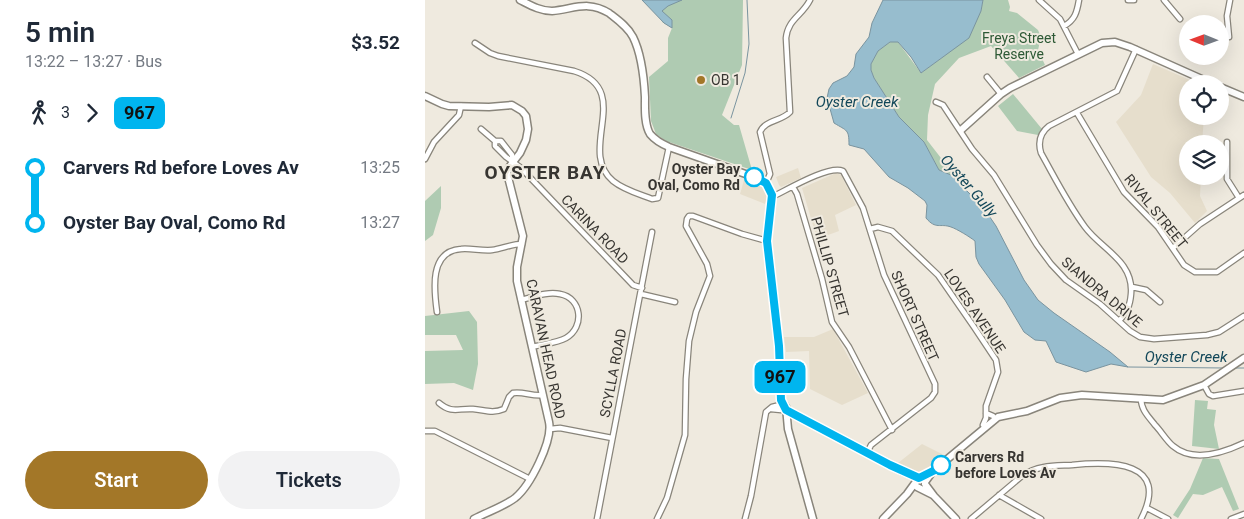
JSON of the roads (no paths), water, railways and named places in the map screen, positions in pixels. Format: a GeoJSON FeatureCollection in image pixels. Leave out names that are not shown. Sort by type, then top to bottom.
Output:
{"type":"FeatureCollection","features":[{"type":"Feature","properties":{"kind":"street"},"geometry":{"type":"LineString","coordinates":[[519,0],[545,10],[559,10],[582,4],[595,5],[607,11],[623,24],[633,37],[639,56],[644,84],[647,127],[655,138],[669,147],[754,177],[766,183],[772,191],[767,241],[779,346],[781,397],[813,519]]}},
{"type":"Feature","properties":{"kind":"street"},"geometry":{"type":"LineString","coordinates":[[766,183],[770,174],[760,132],[764,125],[787,116],[790,112],[787,29],[810,0]]}},
{"type":"Feature","properties":{"kind":"street"},"geometry":{"type":"LineString","coordinates":[[1039,0],[1058,16],[1078,54]]}},
{"type":"Feature","properties":{"kind":"street"},"geometry":{"type":"LineString","coordinates":[[1064,26],[1075,16],[1079,0]]}},
{"type":"Feature","properties":{"kind":"street"},"geometry":{"type":"LineString","coordinates":[[1128,0],[1135,0]]}},
{"type":"Feature","properties":{"kind":"street"},"geometry":{"type":"LineString","coordinates":[[1164,0],[1179,18]]}},
{"type":"Feature","properties":{"kind":"street"},"geometry":{"type":"LineString","coordinates":[[1227,15],[1230,0]]}},
{"type":"Feature","properties":{"kind":"street"},"geometry":{"type":"LineString","coordinates":[[961,130],[1001,94],[1105,42],[1120,43],[1193,75]]}},
{"type":"Feature","properties":{"kind":"street"},"geometry":{"type":"LineString","coordinates":[[475,43],[490,53],[574,71],[585,75],[593,81],[602,93],[604,103],[599,140],[601,162],[609,178],[620,186],[656,199],[659,196],[669,147]]}},
{"type":"Feature","properties":{"kind":"street"},"geometry":{"type":"LineString","coordinates":[[1119,321],[1129,306],[1132,287],[1129,274],[1119,259],[1087,229],[1078,217],[1040,150],[1040,138],[1045,129],[1117,91],[1135,49]]}},
{"type":"Feature","properties":{"kind":"street"},"geometry":{"type":"LineString","coordinates":[[987,77],[1001,94]]}},
{"type":"Feature","properties":{"kind":"street"},"geometry":{"type":"LineString","coordinates":[[1229,91],[1244,97]]}},
{"type":"Feature","properties":{"kind":"street","name":"CARAVAN HEAD ROAD"},"geometry":{"type":"LineString","coordinates":[[425,96],[442,104],[461,106],[489,107],[512,105],[522,110],[528,120],[524,146],[508,170],[507,177],[522,231],[522,244],[517,272],[521,300],[550,430],[547,444],[522,491],[513,499],[473,519]]}},
{"type":"Feature","properties":{"kind":"street","name":"SIANDRA DRIVE"},"geometry":{"type":"LineString","coordinates":[[936,102],[943,105],[972,148],[995,175],[1051,264],[1065,280],[1100,304],[1135,335],[1154,339],[1216,334],[1244,316]]}},
{"type":"Feature","properties":{"kind":"street"},"geometry":{"type":"LineString","coordinates":[[425,158],[434,142],[459,115],[461,106]]}},
{"type":"Feature","properties":{"kind":"street","name":"RIVAL STREET"},"geometry":{"type":"LineString","coordinates":[[1077,113],[1124,192],[1149,217],[1184,265],[1195,272],[1217,272],[1244,253]]}},
{"type":"Feature","properties":{"kind":"street","name":"CARINA ROAD"},"geometry":{"type":"LineString","coordinates":[[481,129],[495,141],[495,146],[527,174],[633,285],[641,291]]}},
{"type":"Feature","properties":{"kind":"street","name":"SHORT STREET"},"geometry":{"type":"LineString","coordinates":[[793,187],[836,169],[845,173],[863,208],[884,275],[935,388],[931,398],[871,445],[867,452]]}},
{"type":"Feature","properties":{"kind":"street"},"geometry":{"type":"LineString","coordinates":[[1173,248],[1200,224],[1242,196],[1229,181]]}},
{"type":"Feature","properties":{"kind":"street"},"geometry":{"type":"LineString","coordinates":[[772,197],[793,187]]}},
{"type":"Feature","properties":{"kind":"street","name":"PHILLIP STREET"},"geometry":{"type":"LineString","coordinates":[[793,187],[797,194],[822,278],[832,322],[849,347],[892,430]]}},
{"type":"Feature","properties":{"kind":"street"},"geometry":{"type":"LineString","coordinates":[[657,519],[667,498],[685,435],[689,341],[696,312],[710,276],[707,264],[686,226],[687,218],[689,216],[697,217],[767,241]]}},
{"type":"Feature","properties":{"kind":"street","name":"LOVES AVENUE"},"geometry":{"type":"LineString","coordinates":[[870,229],[878,227],[892,231],[937,275],[987,345],[995,360],[998,372],[986,406],[990,414]]}},
{"type":"Feature","properties":{"kind":"street","name":"SCYLLA ROAD"},"geometry":{"type":"LineString","coordinates":[[597,519],[652,232]]}},
{"type":"Feature","properties":{"kind":"street"},"geometry":{"type":"LineString","coordinates":[[437,312],[435,294],[436,274],[438,265],[449,252],[460,249],[492,250],[513,244],[522,244]]}},
{"type":"Feature","properties":{"kind":"street"},"geometry":{"type":"LineString","coordinates":[[1132,287],[1146,290],[1160,302]]}},
{"type":"Feature","properties":{"kind":"street"},"geometry":{"type":"LineString","coordinates":[[641,291],[675,302]]}},
{"type":"Feature","properties":{"kind":"street"},"geometry":{"type":"LineString","coordinates":[[521,300],[560,294],[573,302],[579,313],[577,327],[568,337],[532,347]]}},
{"type":"Feature","properties":{"kind":"street"},"geometry":{"type":"LineString","coordinates":[[883,519],[907,494],[998,417],[1020,413],[1060,398],[1081,395],[1163,400],[1204,384],[1242,359]]}},
{"type":"Feature","properties":{"kind":"street"},"geometry":{"type":"LineString","coordinates":[[1204,384],[1209,394],[1213,396],[1244,391]]}},
{"type":"Feature","properties":{"kind":"street"},"geometry":{"type":"LineString","coordinates":[[439,403],[455,411],[474,409],[492,412],[504,409],[509,397],[513,393],[518,392],[532,396],[543,395]]}},
{"type":"Feature","properties":{"kind":"street"},"geometry":{"type":"LineString","coordinates":[[1141,398],[1143,410],[1173,446],[1185,452],[1203,455],[1225,452],[1244,444]]}},
{"type":"Feature","properties":{"kind":"street"},"geometry":{"type":"LineString","coordinates":[[978,434],[990,414],[1033,407]]}},
{"type":"Feature","properties":{"kind":"street"},"geometry":{"type":"LineString","coordinates":[[745,519],[766,412],[770,409],[783,408],[902,471],[920,483],[956,519]]}},
{"type":"Feature","properties":{"kind":"street"},"geometry":{"type":"LineString","coordinates":[[788,429],[791,421],[800,417]]}},
{"type":"Feature","properties":{"kind":"street"},"geometry":{"type":"LineString","coordinates":[[550,430],[560,428],[612,438]]}},
{"type":"Feature","properties":{"kind":"street"},"geometry":{"type":"LineString","coordinates":[[425,430],[435,431],[530,478]]}},
{"type":"Feature","properties":{"kind":"street"},"geometry":{"type":"LineString","coordinates":[[971,519],[1023,475],[1035,468],[1081,464],[1116,464],[1139,470],[1148,489],[1147,508],[1141,519]]}},
{"type":"Feature","properties":{"kind":"street"},"geometry":{"type":"LineString","coordinates":[[999,496],[1041,519]]}},
{"type":"Feature","properties":{"kind":"street"},"geometry":{"type":"LineString","coordinates":[[1147,508],[1168,519]]}},
{"type":"Feature","properties":{"kind":"street"},"geometry":{"type":"LineString","coordinates":[[1231,519],[1244,514]]}},
{"type":"Feature","properties":{"kind":"water"},"geometry":{"type":"Polygon","coordinates":[[[642,0],[682,0],[662,11],[672,20],[672,28],[664,23],[642,0]]]}},
{"type":"Feature","properties":{"kind":"water","name":"Oyster Creek"},"geometry":{"type":"Polygon","coordinates":[[[883,0],[983,0],[981,11],[969,38],[921,73],[911,57],[898,42],[890,42],[878,51],[871,64],[874,78],[899,117],[924,142],[939,170],[951,175],[983,207],[996,226],[1024,280],[1038,300],[1128,367],[1111,364],[1086,372],[1056,362],[1046,341],[1035,340],[1024,332],[1005,300],[979,264],[976,257],[975,241],[954,228],[935,225],[929,222],[926,218],[927,205],[925,201],[889,177],[864,149],[849,145],[846,131],[834,123],[827,98],[829,89],[833,83],[847,76],[854,67],[856,54],[869,37],[872,23],[883,0]]]}},
{"type":"Feature","properties":{"kind":"waterway"},"geometry":{"type":"LineString","coordinates":[[731,118],[745,73],[749,44],[747,0]]}},
{"type":"Feature","properties":{"kind":"waterway","name":"Oyster Creek"},"geometry":{"type":"LineString","coordinates":[[1128,367],[1224,368]]}},
{"type":"Feature","properties":{"kind":"waterway","name":"Oyster Creek"},"geometry":{"type":"LineString","coordinates":[[1236,368],[1244,368]]}},
{"type":"Feature","properties":{"kind":"place","name":"OB 1"},"geometry":{"type":"Point","coordinates":[701,80]}},
{"type":"Feature","properties":{"kind":"place","name":"Oyster Bay Oval, Como Rd"},"geometry":{"type":"Point","coordinates":[754,177]}},
{"type":"Feature","properties":{"kind":"place","name":"Carvers Rd before Loves Av"},"geometry":{"type":"Point","coordinates":[941,465]}},
{"type":"Feature","properties":{"kind":"district","name":"OYSTER BAY"},"geometry":{"type":"Point","coordinates":[545,172]}},
{"type":"Feature","properties":{"kind":"park label","name":"Freya Street Reserve"},"geometry":{"type":"Point","coordinates":[1019,46]}},
{"type":"Feature","properties":{"kind":"water label","name":"Oyster Gully"},"geometry":{"type":"Point","coordinates":[969,186]}}]}
